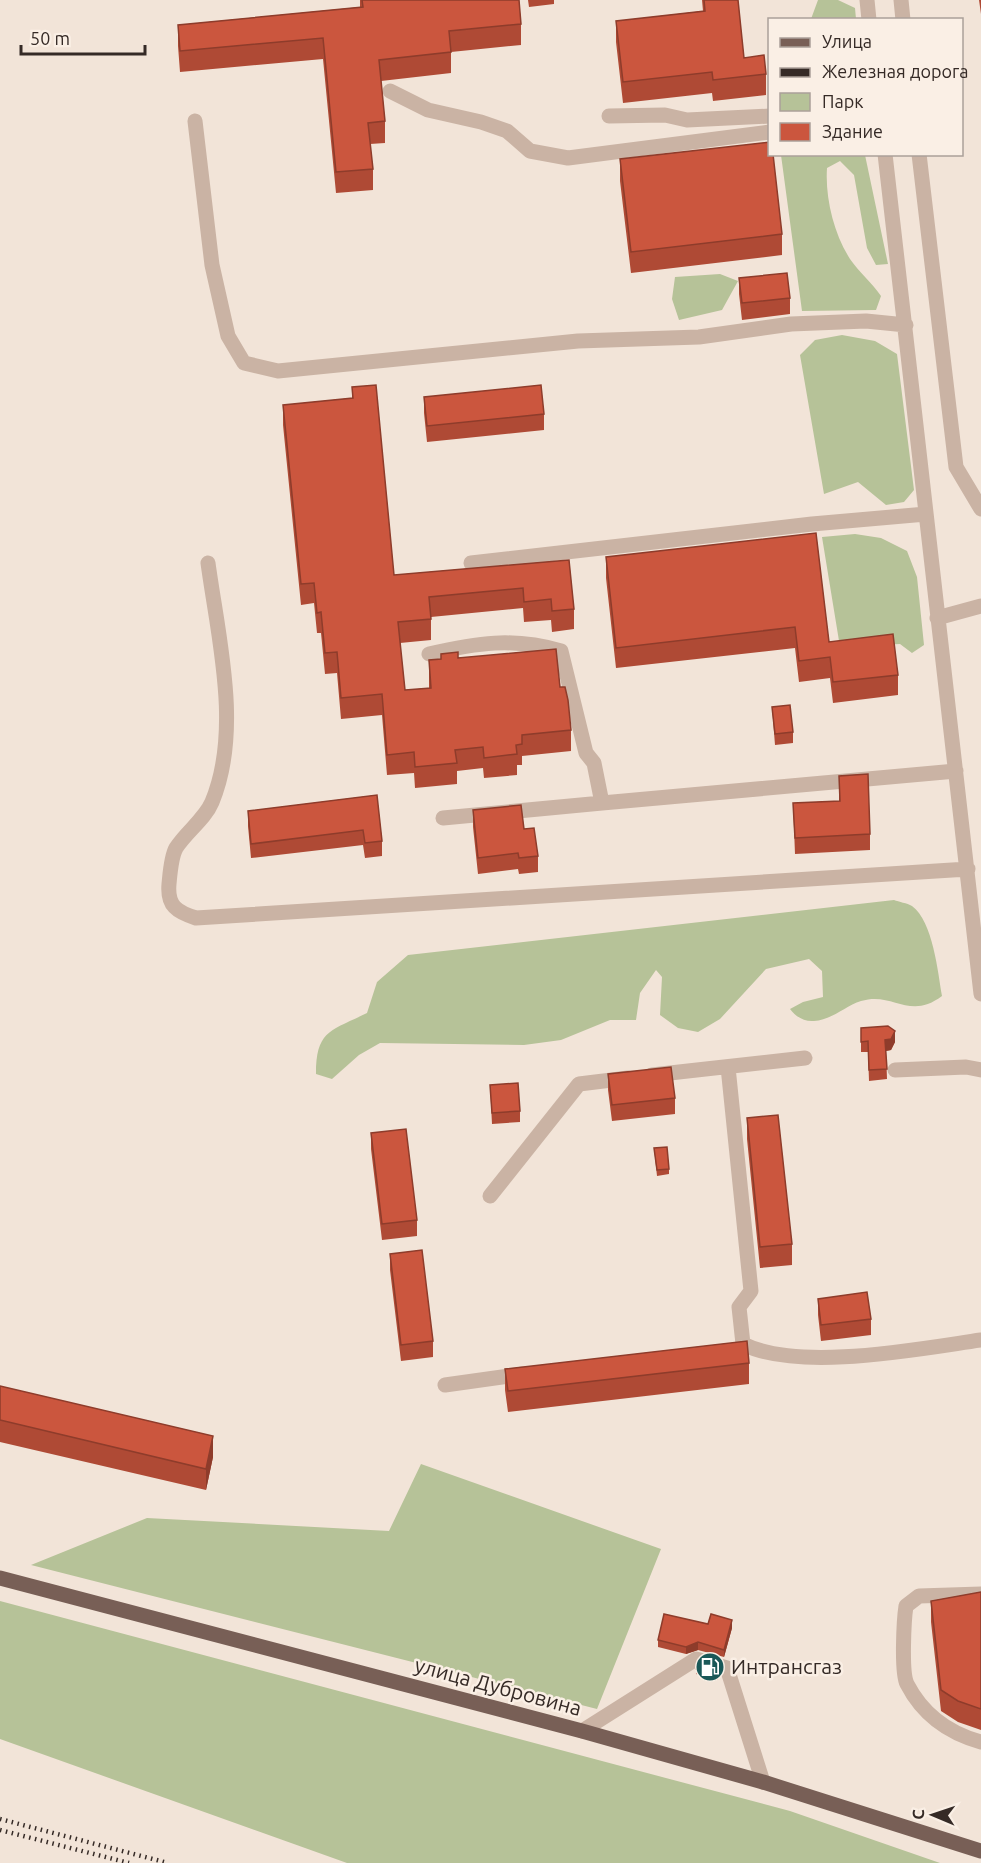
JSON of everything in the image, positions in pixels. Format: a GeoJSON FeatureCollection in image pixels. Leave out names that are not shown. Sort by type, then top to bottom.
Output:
{"type":"FeatureCollection","features":[{"type":"Feature","properties":{"kind":"main road","name":"улица Дубровина"},"geometry":{"type":"LineString","coordinates":[[0,1578],[582,1731],[763,1782],[981,1851]]}},
{"type":"Feature","properties":{"kind":"street"},"geometry":{"type":"LineString","coordinates":[[867,0],[869,18]]}},
{"type":"Feature","properties":{"kind":"street"},"geometry":{"type":"LineString","coordinates":[[901,0],[903,18]]}},
{"type":"Feature","properties":{"kind":"street"},"geometry":{"type":"LineString","coordinates":[[390,91],[428,110],[481,122],[507,131],[530,151],[568,158],[768,132]]}},
{"type":"Feature","properties":{"kind":"street"},"geometry":{"type":"LineString","coordinates":[[609,116],[665,115],[687,120],[768,116]]}},
{"type":"Feature","properties":{"kind":"street"},"geometry":{"type":"LineString","coordinates":[[195,121],[212,265],[228,336],[244,363],[278,371],[578,341],[699,337],[791,324],[866,321],[906,325]]}},
{"type":"Feature","properties":{"kind":"street"},"geometry":{"type":"LineString","coordinates":[[885,156],[981,993]]}},
{"type":"Feature","properties":{"kind":"street"},"geometry":{"type":"LineString","coordinates":[[919,156],[956,467],[981,509]]}},
{"type":"Feature","properties":{"kind":"street"},"geometry":{"type":"LineString","coordinates":[[471,563],[812,524],[926,514]]}},
{"type":"Feature","properties":{"kind":"street"},"geometry":{"type":"LineString","coordinates":[[208,563],[227,707],[225,759],[212,804],[175,850],[168,886],[170,904],[179,913],[196,918],[968,869]]}},
{"type":"Feature","properties":{"kind":"street"},"geometry":{"type":"LineString","coordinates":[[937,618],[981,606]]}},
{"type":"Feature","properties":{"kind":"street"},"geometry":{"type":"LineString","coordinates":[[429,654],[477,643],[531,642],[561,651],[586,753],[594,763],[602,803]]}},
{"type":"Feature","properties":{"kind":"street"},"geometry":{"type":"LineString","coordinates":[[443,818],[956,771]]}},
{"type":"Feature","properties":{"kind":"street"},"geometry":{"type":"LineString","coordinates":[[490,1196],[579,1084],[805,1058]]}},
{"type":"Feature","properties":{"kind":"street"},"geometry":{"type":"LineString","coordinates":[[728,1067],[751,1291],[739,1307],[738,1345],[760,1353],[785,1357],[880,1354],[981,1340]]}},
{"type":"Feature","properties":{"kind":"street"},"geometry":{"type":"LineString","coordinates":[[895,1070],[966,1067],[981,1070]]}},
{"type":"Feature","properties":{"kind":"street"},"geometry":{"type":"LineString","coordinates":[[445,1385],[537,1372]]}},
{"type":"Feature","properties":{"kind":"street"},"geometry":{"type":"LineString","coordinates":[[981,1594],[919,1596],[906,1606],[903,1621],[906,1682],[931,1718],[957,1735],[981,1742]]}},
{"type":"Feature","properties":{"kind":"street"},"geometry":{"type":"LineString","coordinates":[[582,1731],[696,1659],[727,1668],[763,1782]]}},
{"type":"Feature","properties":{"kind":"green space"},"geometry":{"type":"Polygon","coordinates":[[[818,0],[838,0],[855,8],[856,18],[811,18],[818,0]]]}},
{"type":"Feature","properties":{"kind":"green space"},"geometry":{"type":"Polygon","coordinates":[[[781,156],[865,156],[888,264],[876,265],[867,248],[854,175],[840,161],[827,168],[827,179],[829,203],[844,249],[881,296],[876,310],[802,311],[781,156]]]}},
{"type":"Feature","properties":{"kind":"green space"},"geometry":{"type":"Polygon","coordinates":[[[720,274],[738,281],[722,310],[679,320],[672,299],[675,277],[720,274]]]}},
{"type":"Feature","properties":{"kind":"green space"},"geometry":{"type":"Polygon","coordinates":[[[842,335],[875,341],[897,354],[914,490],[904,502],[886,505],[858,482],[824,494],[800,355],[815,340],[842,335]]]}},
{"type":"Feature","properties":{"kind":"green space"},"geometry":{"type":"Polygon","coordinates":[[[855,534],[881,538],[907,551],[917,577],[924,645],[912,653],[900,644],[840,647],[822,537],[855,534]]]}},
{"type":"Feature","properties":{"kind":"green space"},"geometry":{"type":"Polygon","coordinates":[[[894,900],[912,906],[919,913],[930,935],[942,996],[930,1003],[910,1006],[872,999],[855,1003],[821,1020],[803,1019],[790,1009],[803,1002],[823,997],[822,971],[809,959],[766,969],[720,1019],[698,1032],[678,1028],[660,1015],[662,977],[656,970],[640,993],[636,1020],[610,1020],[561,1040],[524,1045],[380,1043],[359,1055],[332,1079],[316,1074],[319,1048],[323,1040],[335,1029],[367,1013],[377,982],[408,955],[894,900]]]}},
{"type":"Feature","properties":{"kind":"green space"},"geometry":{"type":"Polygon","coordinates":[[[421,1464],[661,1549],[597,1709],[31,1565],[147,1518],[389,1531],[421,1464]]]}},
{"type":"Feature","properties":{"kind":"green space"},"geometry":{"type":"Polygon","coordinates":[[[0,1601],[790,1811],[940,1863],[347,1863],[0,1739],[0,1601]]]}},
{"type":"Feature","properties":{"kind":"building"},"geometry":{"type":"Polygon","coordinates":[[[362,0],[519,0],[521,24],[449,31],[451,52],[379,60],[385,121],[368,123],[373,169],[336,172],[323,38],[180,51],[178,25],[363,7],[362,0]]]}},
{"type":"Feature","properties":{"kind":"building"},"geometry":{"type":"Polygon","coordinates":[[[704,0],[738,0],[744,58],[764,55],[766,74],[713,80],[712,72],[623,82],[616,21],[705,11],[704,0]]]}},
{"type":"Feature","properties":{"kind":"building"},"geometry":{"type":"Polygon","coordinates":[[[768,142],[768,156],[773,156],[782,234],[631,252],[620,159],[768,142]]]}},
{"type":"Feature","properties":{"kind":"building"},"geometry":{"type":"Polygon","coordinates":[[[787,273],[790,298],[742,303],[739,278],[787,273]]]}},
{"type":"Feature","properties":{"kind":"building"},"geometry":{"type":"Polygon","coordinates":[[[376,385],[394,575],[569,560],[574,609],[552,611],[551,599],[524,602],[523,588],[429,597],[431,619],[398,622],[405,690],[431,688],[429,660],[441,659],[441,654],[458,652],[458,658],[556,649],[560,687],[565,687],[571,730],[522,735],[522,744],[516,745],[517,754],[484,758],[483,747],[455,750],[457,763],[415,767],[414,752],[387,755],[382,694],[341,698],[337,652],[325,653],[321,612],[317,613],[314,583],[301,584],[283,405],[353,398],[352,387],[376,385]]]}},
{"type":"Feature","properties":{"kind":"building"},"geometry":{"type":"Polygon","coordinates":[[[541,385],[544,414],[427,426],[424,397],[541,385]]]}},
{"type":"Feature","properties":{"kind":"building"},"geometry":{"type":"Polygon","coordinates":[[[816,533],[829,642],[893,634],[898,675],[833,682],[830,657],[799,661],[795,627],[616,648],[606,557],[816,533]]]}},
{"type":"Feature","properties":{"kind":"building"},"geometry":{"type":"Polygon","coordinates":[[[790,705],[793,732],[775,734],[772,707],[790,705]]]}},
{"type":"Feature","properties":{"kind":"building"},"geometry":{"type":"Polygon","coordinates":[[[868,774],[870,834],[795,838],[793,803],[840,801],[839,776],[868,774]]]}},
{"type":"Feature","properties":{"kind":"building"},"geometry":{"type":"Polygon","coordinates":[[[377,795],[382,841],[365,843],[363,830],[251,844],[248,811],[377,795]]]}},
{"type":"Feature","properties":{"kind":"building"},"geometry":{"type":"Polygon","coordinates":[[[521,805],[524,829],[534,828],[538,856],[519,858],[518,853],[478,858],[473,810],[521,805]]]}},
{"type":"Feature","properties":{"kind":"building"},"geometry":{"type":"Polygon","coordinates":[[[888,1026],[895,1031],[891,1039],[885,1040],[887,1069],[869,1070],[868,1041],[861,1042],[861,1028],[888,1026]]]}},
{"type":"Feature","properties":{"kind":"building"},"geometry":{"type":"Polygon","coordinates":[[[671,1067],[675,1098],[612,1105],[608,1074],[671,1067]]]}},
{"type":"Feature","properties":{"kind":"building"},"geometry":{"type":"Polygon","coordinates":[[[518,1083],[520,1111],[492,1113],[490,1085],[518,1083]]]}},
{"type":"Feature","properties":{"kind":"building"},"geometry":{"type":"Polygon","coordinates":[[[778,1115],[792,1244],[760,1247],[747,1118],[778,1115]]]}},
{"type":"Feature","properties":{"kind":"building"},"geometry":{"type":"Polygon","coordinates":[[[406,1129],[417,1220],[382,1224],[371,1133],[406,1129]]]}},
{"type":"Feature","properties":{"kind":"building"},"geometry":{"type":"Polygon","coordinates":[[[667,1147],[669,1169],[657,1170],[654,1148],[667,1147]]]}},
{"type":"Feature","properties":{"kind":"building"},"geometry":{"type":"Polygon","coordinates":[[[422,1250],[433,1341],[401,1345],[390,1254],[422,1250]]]}},
{"type":"Feature","properties":{"kind":"building"},"geometry":{"type":"Polygon","coordinates":[[[867,1292],[871,1319],[821,1325],[818,1299],[867,1292]]]}},
{"type":"Feature","properties":{"kind":"building"},"geometry":{"type":"Polygon","coordinates":[[[747,1341],[749,1363],[508,1391],[505,1369],[747,1341]]]}},
{"type":"Feature","properties":{"kind":"building"},"geometry":{"type":"Polygon","coordinates":[[[0,1386],[213,1436],[206,1469],[0,1420],[0,1386]]]}},
{"type":"Feature","properties":{"kind":"building"},"geometry":{"type":"Polygon","coordinates":[[[981,1592],[981,1709],[958,1701],[941,1690],[931,1601],[981,1592]]]}},
{"type":"Feature","properties":{"kind":"building"},"geometry":{"type":"Polygon","coordinates":[[[664,1614],[708,1624],[711,1614],[732,1620],[724,1650],[698,1642],[686,1647],[658,1640],[664,1614]]]}},
{"type":"Feature","properties":{"kind":"building"},"geometry":{"type":"Polygon","coordinates":[[[698,1664],[719,1670],[718,1675],[696,1669],[698,1664]]]}},
{"type":"Feature","properties":{"kind":"railway"},"geometry":{"type":"LineString","coordinates":[[0,1819],[168,1863]]}},
{"type":"Feature","properties":{"kind":"railway"},"geometry":{"type":"LineString","coordinates":[[0,1830],[129,1863]]}},
{"type":"Feature","properties":{"kind":"place","name":"Интрансгаз"},"geometry":{"type":"Point","coordinates":[710,1667]}}]}
